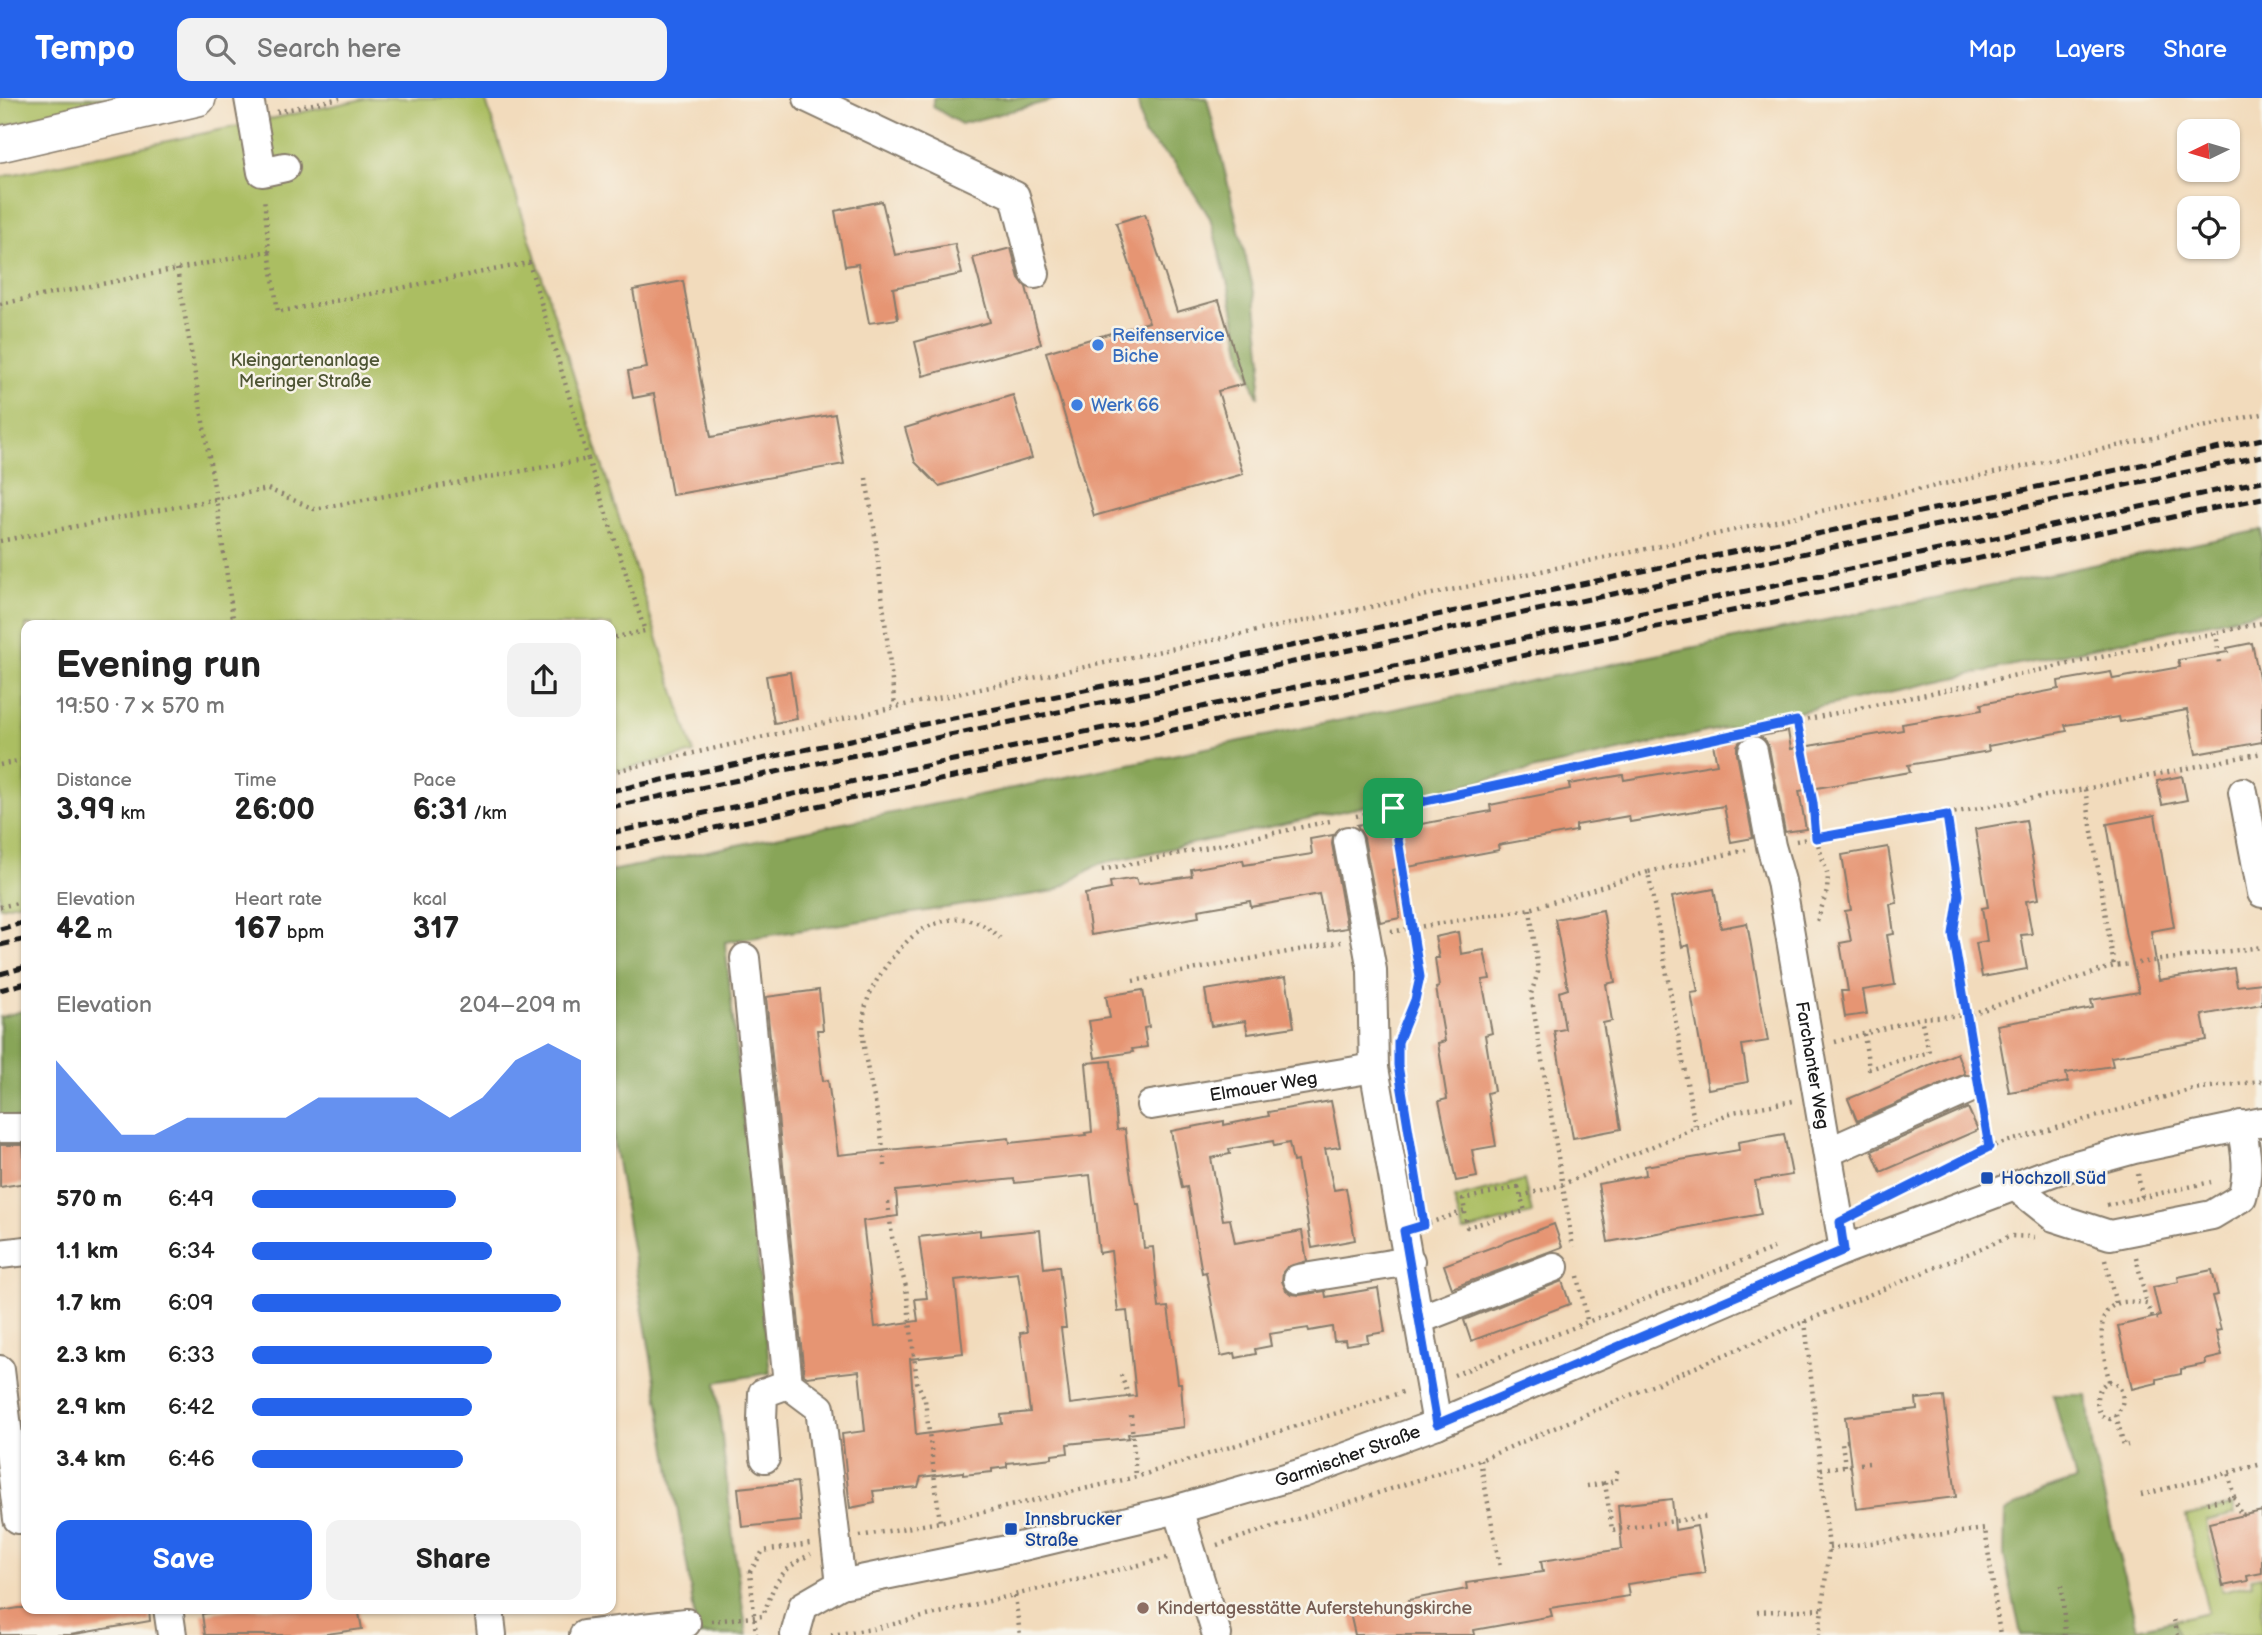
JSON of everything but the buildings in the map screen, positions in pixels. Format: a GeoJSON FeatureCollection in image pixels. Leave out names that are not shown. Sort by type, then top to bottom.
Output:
{"type":"FeatureCollection","features":[{"type":"Feature","properties":{"kind":"main road"},"geometry":{"type":"LineString","coordinates":[[0,144],[198,98]]}},
{"type":"Feature","properties":{"kind":"street"},"geometry":{"type":"LineString","coordinates":[[249,98],[273,170]]}},
{"type":"Feature","properties":{"kind":"street"},"geometry":{"type":"LineString","coordinates":[[808,98],[1023,199],[1035,274]]}},
{"type":"Feature","properties":{"kind":"street","name":"Farchanter Weg"},"geometry":{"type":"LineString","coordinates":[[1752,737],[1771,846],[1781,881],[1844,1250]]}},
{"type":"Feature","properties":{"kind":"street"},"geometry":{"type":"LineString","coordinates":[[2243,792],[2262,893]]}},
{"type":"Feature","properties":{"kind":"street"},"geometry":{"type":"LineString","coordinates":[[1349,825],[1372,970],[1374,1068],[1420,1319],[1443,1379],[1437,1424]]}},
{"type":"Feature","properties":{"kind":"street"},"geometry":{"type":"LineString","coordinates":[[745,958],[788,1384],[820,1408],[841,1584]]}},
{"type":"Feature","properties":{"kind":"street","name":"Elmauer Weg"},"geometry":{"type":"LineString","coordinates":[[1151,1105],[1374,1068]]}},
{"type":"Feature","properties":{"kind":"street"},"geometry":{"type":"LineString","coordinates":[[1828,1152],[1975,1088]]}},
{"type":"Feature","properties":{"kind":"street"},"geometry":{"type":"LineString","coordinates":[[2015,1186],[2054,1217],[2110,1235],[2212,1215],[2242,1197],[2248,1179],[2251,1123]]}},
{"type":"Feature","properties":{"kind":"street","name":"Garmischer Straße"},"geometry":{"type":"LineString","coordinates":[[795,1635],[803,1606],[841,1584],[1007,1550],[1178,1509],[1303,1472],[1437,1424],[1844,1250],[2055,1171],[2134,1149],[2251,1123]]}},
{"type":"Feature","properties":{"kind":"street"},"geometry":{"type":"LineString","coordinates":[[0,1128],[21,1128]]}},
{"type":"Feature","properties":{"kind":"street"},"geometry":{"type":"LineString","coordinates":[[0,1254],[21,1252]]}},
{"type":"Feature","properties":{"kind":"street"},"geometry":{"type":"LineString","coordinates":[[1298,1279],[1410,1261]]}},
{"type":"Feature","properties":{"kind":"street"},"geometry":{"type":"LineString","coordinates":[[1420,1319],[1568,1262]]}},
{"type":"Feature","properties":{"kind":"street"},"geometry":{"type":"LineString","coordinates":[[0,1370],[15,1519]]}},
{"type":"Feature","properties":{"kind":"street"},"geometry":{"type":"LineString","coordinates":[[765,1458],[763,1393],[788,1384]]}},
{"type":"Feature","properties":{"kind":"street"},"geometry":{"type":"LineString","coordinates":[[1178,1509],[1217,1635]]}},
{"type":"Feature","properties":{"kind":"street"},"geometry":{"type":"LineString","coordinates":[[169,1614],[172,1635]]}},
{"type":"Feature","properties":{"kind":"street"},"geometry":{"type":"LineString","coordinates":[[490,1614],[492,1635]]}},
{"type":"Feature","properties":{"kind":"street"},"geometry":{"type":"LineString","coordinates":[[584,1635],[686,1623]]}},
{"type":"Feature","properties":{"kind":"path"},"geometry":{"type":"LineString","coordinates":[[273,170],[269,251],[278,312],[529,263],[588,459],[645,631],[616,637]]}},
{"type":"Feature","properties":{"kind":"path"},"geometry":{"type":"LineString","coordinates":[[0,304],[269,251]]}},
{"type":"Feature","properties":{"kind":"path"},"geometry":{"type":"LineString","coordinates":[[177,269],[216,498],[233,620]]}},
{"type":"Feature","properties":{"kind":"path"},"geometry":{"type":"LineString","coordinates":[[616,771],[895,707],[1321,619],[2262,414]]}},
{"type":"Feature","properties":{"kind":"path"},"geometry":{"type":"LineString","coordinates":[[0,541],[268,489],[314,509],[588,459]]}},
{"type":"Feature","properties":{"kind":"path"},"geometry":{"type":"LineString","coordinates":[[866,478],[895,707]]}},
{"type":"Feature","properties":{"kind":"path"},"geometry":{"type":"LineString","coordinates":[[1102,870],[1349,825],[1393,808],[1752,737],[1797,721],[2262,625]]}},
{"type":"Feature","properties":{"kind":"path"},"geometry":{"type":"LineString","coordinates":[[2214,633],[2219,663]]}},
{"type":"Feature","properties":{"kind":"path"},"geometry":{"type":"LineString","coordinates":[[1797,721],[1813,803],[1816,838]]}},
{"type":"Feature","properties":{"kind":"path"},"geometry":{"type":"LineString","coordinates":[[1133,981],[1412,928],[1530,909],[1647,872],[2262,753]]}},
{"type":"Feature","properties":{"kind":"path"},"geometry":{"type":"LineString","coordinates":[[0,765],[21,760]]}},
{"type":"Feature","properties":{"kind":"path"},"geometry":{"type":"LineString","coordinates":[[2085,789],[2114,965]]}},
{"type":"Feature","properties":{"kind":"path"},"geometry":{"type":"LineString","coordinates":[[1393,808],[1420,977],[1415,1000],[1398,1042]]}},
{"type":"Feature","properties":{"kind":"path"},"geometry":{"type":"LineString","coordinates":[[1947,815],[1959,895],[1953,934],[1969,1015],[1975,1088],[1989,1147]]}},
{"type":"Feature","properties":{"kind":"path"},"geometry":{"type":"LineString","coordinates":[[1647,872],[1695,1126]]}},
{"type":"Feature","properties":{"kind":"path"},"geometry":{"type":"LineString","coordinates":[[0,907],[21,902]]}},
{"type":"Feature","properties":{"kind":"path"},"geometry":{"type":"LineString","coordinates":[[1530,909],[1538,972],[1531,994],[1561,1185],[1568,1262],[1587,1320]]}},
{"type":"Feature","properties":{"kind":"path"},"geometry":{"type":"LineString","coordinates":[[885,1166],[876,1106],[866,1066],[864,1024],[869,997],[884,969],[920,929],[949,919],[970,918],[1000,938]]}},
{"type":"Feature","properties":{"kind":"path"},"geometry":{"type":"LineString","coordinates":[[1810,1049],[1921,1018],[1969,1015],[2114,965],[2262,947]]}},
{"type":"Feature","properties":{"kind":"path"},"geometry":{"type":"LineString","coordinates":[[1864,1034],[1869,1069],[1929,1052],[1921,1018]]}},
{"type":"Feature","properties":{"kind":"path"},"geometry":{"type":"LineString","coordinates":[[1840,1222],[1989,1147],[2193,1089],[2262,1081]]}},
{"type":"Feature","properties":{"kind":"path"},"geometry":{"type":"LineString","coordinates":[[1521,1196],[1561,1185],[1733,1112],[1818,1097]]}},
{"type":"Feature","properties":{"kind":"path"},"geometry":{"type":"LineString","coordinates":[[2097,1207],[2215,1181]]}},
{"type":"Feature","properties":{"kind":"path"},"geometry":{"type":"LineString","coordinates":[[1518,1187],[1521,1196],[1524,1211],[1467,1227],[1463,1199],[1518,1187]]}},
{"type":"Feature","properties":{"kind":"path"},"geometry":{"type":"LineString","coordinates":[[888,1202],[892,1237],[906,1287],[917,1382],[925,1400],[940,1522]]}},
{"type":"Feature","properties":{"kind":"path"},"geometry":{"type":"LineString","coordinates":[[1404,1231],[1465,1211]]}},
{"type":"Feature","properties":{"kind":"path"},"geometry":{"type":"LineString","coordinates":[[831,1635],[873,1629],[1191,1553],[1480,1460],[2011,1236],[2038,1237]]}},
{"type":"Feature","properties":{"kind":"path"},"geometry":{"type":"LineString","coordinates":[[756,1635],[750,1572],[763,1550],[940,1522],[1136,1477],[1443,1379],[1776,1247]]}},
{"type":"Feature","properties":{"kind":"path"},"geometry":{"type":"LineString","coordinates":[[2134,1249],[2147,1304],[2153,1318],[2158,1318]]}},
{"type":"Feature","properties":{"kind":"path"},"geometry":{"type":"LineString","coordinates":[[2104,1254],[2116,1304]]}},
{"type":"Feature","properties":{"kind":"path"},"geometry":{"type":"LineString","coordinates":[[2109,1381],[2100,1335],[2102,1317],[2116,1304],[2133,1301],[2147,1304]]}},
{"type":"Feature","properties":{"kind":"path"},"geometry":{"type":"LineString","coordinates":[[1805,1321],[1829,1548],[1819,1635]]}},
{"type":"Feature","properties":{"kind":"path"},"geometry":{"type":"LineString","coordinates":[[1443,1379],[1452,1362]]}},
{"type":"Feature","properties":{"kind":"path"},"geometry":{"type":"LineString","coordinates":[[1121,1375],[1129,1397]]}},
{"type":"Feature","properties":{"kind":"path"},"geometry":{"type":"LineString","coordinates":[[2109,1381],[2119,1386],[2123,1395],[2122,1407],[2116,1415],[2106,1418],[2099,1412],[2096,1402],[2100,1389],[2109,1381]]}},
{"type":"Feature","properties":{"kind":"path"},"geometry":{"type":"LineString","coordinates":[[1131,1415],[1136,1477]]}},
{"type":"Feature","properties":{"kind":"path"},"geometry":{"type":"LineString","coordinates":[[2116,1415],[2124,1446],[2128,1445]]}},
{"type":"Feature","properties":{"kind":"path"},"geometry":{"type":"LineString","coordinates":[[1821,1469],[1848,1466],[1842,1442],[1848,1441]]}},
{"type":"Feature","properties":{"kind":"path"},"geometry":{"type":"LineString","coordinates":[[1480,1460],[1500,1567]]}},
{"type":"Feature","properties":{"kind":"path"},"geometry":{"type":"LineString","coordinates":[[1860,1464],[1870,1463]]}},
{"type":"Feature","properties":{"kind":"path"},"geometry":{"type":"LineString","coordinates":[[2141,1495],[2262,1464]]}},
{"type":"Feature","properties":{"kind":"path"},"geometry":{"type":"LineString","coordinates":[[1587,1486],[1616,1481],[1616,1471]]}},
{"type":"Feature","properties":{"kind":"path"},"geometry":{"type":"LineString","coordinates":[[2228,1472],[2241,1515],[2249,1514]]}},
{"type":"Feature","properties":{"kind":"path"},"geometry":{"type":"LineString","coordinates":[[1605,1483],[1612,1530],[1710,1516]]}},
{"type":"Feature","properties":{"kind":"path"},"geometry":{"type":"LineString","coordinates":[[2207,1503],[2234,1497]]}},
{"type":"Feature","properties":{"kind":"path"},"geometry":{"type":"LineString","coordinates":[[1829,1548],[1984,1529],[2000,1635]]}},
{"type":"Feature","properties":{"kind":"path"},"geometry":{"type":"LineString","coordinates":[[686,1623],[763,1616],[775,1581],[793,1563],[837,1540]]}},
{"type":"Feature","properties":{"kind":"path"},"geometry":{"type":"LineString","coordinates":[[2062,1585],[2065,1635]]}},
{"type":"Feature","properties":{"kind":"path"},"geometry":{"type":"LineString","coordinates":[[1015,1596],[1020,1635]]}},
{"type":"Feature","properties":{"kind":"path"},"geometry":{"type":"LineString","coordinates":[[1757,1612],[1822,1609]]}},
{"type":"Feature","properties":{"kind":"path"},"geometry":{"type":"LineString","coordinates":[[2174,1620],[2178,1635]]}},
{"type":"Feature","properties":{"kind":"green space"},"geometry":{"type":"Polygon","coordinates":[[[0,98],[123,98],[0,127],[0,98]]]}},
{"type":"Feature","properties":{"kind":"green space","name":"Kleingartenanlage Meringer Straße"},"geometry":{"type":"Polygon","coordinates":[[[368,98],[485,98],[694,753],[616,771],[616,620],[21,620],[21,902],[0,907],[0,177],[368,98]]]}},
{"type":"Feature","properties":{"kind":"green space"},"geometry":{"type":"Polygon","coordinates":[[[933,98],[1061,98],[961,124],[933,107],[933,98]]]}},
{"type":"Feature","properties":{"kind":"green space"},"geometry":{"type":"Polygon","coordinates":[[[1137,98],[1207,98],[1255,296],[1262,360],[1258,398],[1243,359],[1229,289],[1210,218],[1174,162],[1144,135],[1137,98]]]}},
{"type":"Feature","properties":{"kind":"green space"},"geometry":{"type":"Polygon","coordinates":[[[2262,530],[2262,611],[1099,864],[1055,891],[725,942],[770,1373],[716,1382],[734,1549],[747,1635],[697,1635],[616,1156],[616,870],[2262,530]]]}},
{"type":"Feature","properties":{"kind":"green space"},"geometry":{"type":"Polygon","coordinates":[[[21,1011],[21,1118],[0,1119],[0,1017],[21,1011]]]}},
{"type":"Feature","properties":{"kind":"green space"},"geometry":{"type":"Polygon","coordinates":[[[1524,1180],[1532,1213],[1463,1232],[1454,1199],[1524,1180]]]}},
{"type":"Feature","properties":{"kind":"green space"},"geometry":{"type":"Polygon","coordinates":[[[2053,1395],[2087,1395],[2093,1452],[2137,1628],[2174,1620],[2178,1635],[2021,1635],[2004,1555],[2005,1512],[2042,1491],[2076,1480],[2053,1395]]]}},
{"type":"Feature","properties":{"kind":"green space"},"geometry":{"type":"Polygon","coordinates":[[[2233,1505],[2235,1514],[2206,1521],[2222,1591],[2252,1584],[2251,1578],[2262,1576],[2262,1635],[2178,1635],[2174,1620],[2208,1612],[2186,1516],[2233,1505]]]}},
{"type":"Feature","properties":{"kind":"railway"},"geometry":{"type":"LineString","coordinates":[[616,790],[2262,439]]}},
{"type":"Feature","properties":{"kind":"railway"},"geometry":{"type":"LineString","coordinates":[[616,806],[2262,456]]}},
{"type":"Feature","properties":{"kind":"railway"},"geometry":{"type":"LineString","coordinates":[[616,832],[2262,481]]}},
{"type":"Feature","properties":{"kind":"railway"},"geometry":{"type":"LineString","coordinates":[[616,849],[2262,498]]}},
{"type":"Feature","properties":{"kind":"railway"},"geometry":{"type":"LineString","coordinates":[[0,929],[21,923]]}},
{"type":"Feature","properties":{"kind":"railway"},"geometry":{"type":"LineString","coordinates":[[0,945],[21,940]]}},
{"type":"Feature","properties":{"kind":"railway"},"geometry":{"type":"LineString","coordinates":[[0,974],[21,968]]}},
{"type":"Feature","properties":{"kind":"railway"},"geometry":{"type":"LineString","coordinates":[[0,990],[21,984]]}},
{"type":"Feature","properties":{"kind":"place","name":"Reifenservice Biche"},"geometry":{"type":"Point","coordinates":[1098,345]}},
{"type":"Feature","properties":{"kind":"place","name":"Werk 66"},"geometry":{"type":"Point","coordinates":[1077,405]}},
{"type":"Feature","properties":{"kind":"place","name":"Hochzoll Süd"},"geometry":{"type":"Point","coordinates":[1987,1178]}},
{"type":"Feature","properties":{"kind":"place","name":"Innsbrucker Straße"},"geometry":{"type":"Point","coordinates":[1011,1529]}},
{"type":"Feature","properties":{"kind":"place","name":"Kindertagesstätte Auferstehungskirche"},"geometry":{"type":"Point","coordinates":[1143,1608]}},
{"type":"Feature","properties":{"kind":"route"},"geometry":{"type":"LineString","coordinates":[[1797,721],[1813,803],[1816,838],[1947,815],[1959,895],[1953,934],[1969,1015],[1989,1147],[1840,1222],[1844,1250],[1437,1424],[1404,1231],[1424,1225],[1398,1065],[1398,1042],[1415,1000],[1420,977],[1393,808],[1797,721]]}}]}
